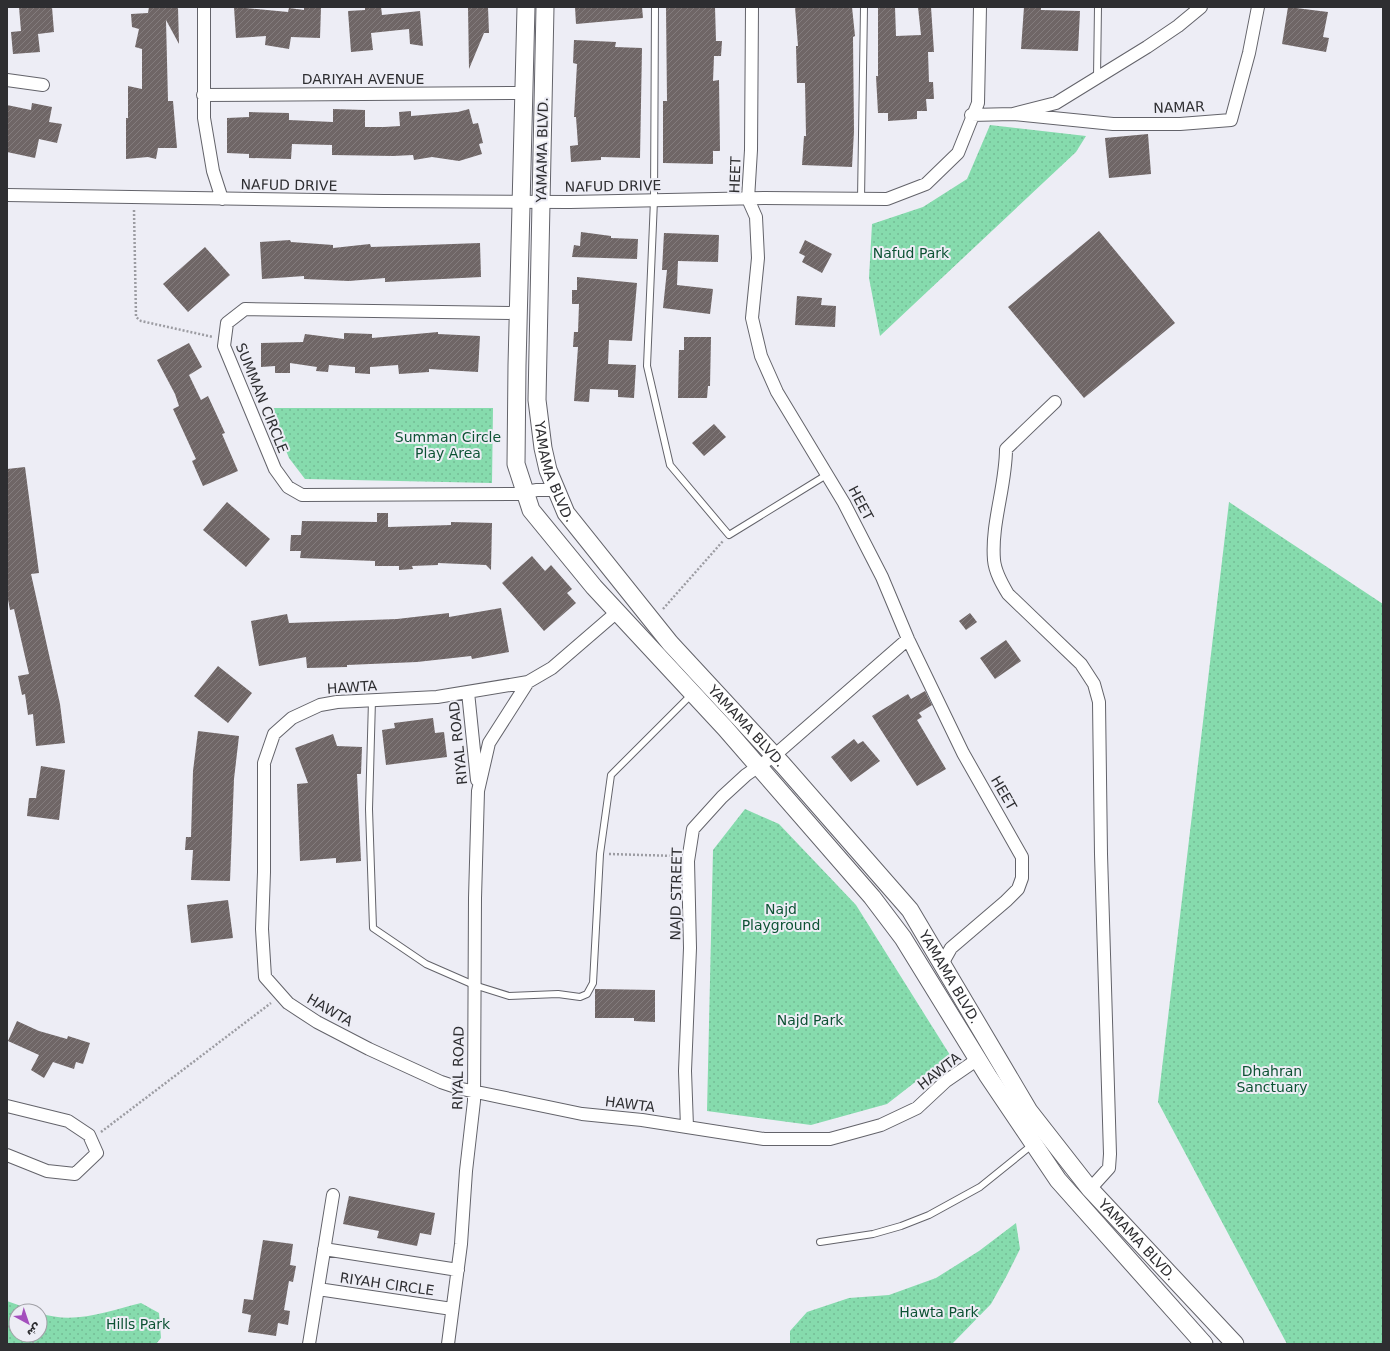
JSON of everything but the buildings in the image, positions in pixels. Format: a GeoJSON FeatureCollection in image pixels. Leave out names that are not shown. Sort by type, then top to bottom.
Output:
{"type":"FeatureCollection","features":[{"type":"Feature","properties":{"kind":"main road","name":"YAMAMA BLVD."},"geometry":{"type":"LineString","coordinates":[[526,7],[518,313],[516,464],[531,510],[594,587],[693,693],[759,767],[881,909],[903,938],[978,1060],[1058,1180],[1204,1344]]}},
{"type":"Feature","properties":{"kind":"main road","name":"YAMAMA BLVD."},"geometry":{"type":"LineString","coordinates":[[545,7],[537,400],[543,448],[556,490],[566,513],[670,643],[775,755],[910,910],[1029,1111],[1090,1189],[1235,1344]]}},
{"type":"Feature","properties":{"kind":"street"},"geometry":{"type":"LineString","coordinates":[[204,7],[204,118],[213,171],[222,199]]}},
{"type":"Feature","properties":{"kind":"street","name":"HEET"},"geometry":{"type":"LineString","coordinates":[[752,7],[751,150],[748,198],[756,217],[758,258],[752,318],[761,356],[776,392],[828,474],[882,577],[908,639],[963,753],[1022,858],[1022,878],[1018,888],[1006,901],[951,948],[942,964]]}},
{"type":"Feature","properties":{"kind":"street","name":"NAFUD DRIVE"},"geometry":{"type":"LineString","coordinates":[[7,195],[134,198],[542,202],[748,198],[887,199],[926,184],[958,153],[978,103],[980,7]]}},
{"type":"Feature","properties":{"kind":"street","name":"NAMAR"},"geometry":{"type":"LineString","coordinates":[[1013,114],[1056,104],[1097,76],[1147,47],[1178,26],[1201,7]]}},
{"type":"Feature","properties":{"kind":"street","name":"NAMAR"},"geometry":{"type":"LineString","coordinates":[[972,115],[1013,114],[1113,124],[1180,124],[1231,120],[1249,53],[1258,7]]}},
{"type":"Feature","properties":{"kind":"street"},"geometry":{"type":"LineString","coordinates":[[7,80],[43,85]]}},
{"type":"Feature","properties":{"kind":"street","name":"DARIYAH AVENUE"},"geometry":{"type":"LineString","coordinates":[[203,95],[524,93]]}},
{"type":"Feature","properties":{"kind":"street","name":"SUMMAN CIRCLE"},"geometry":{"type":"LineString","coordinates":[[518,313],[245,309],[227,323],[224,346],[275,469],[288,487],[302,495],[526,493],[536,490],[556,490]]}},
{"type":"Feature","properties":{"kind":"street"},"geometry":{"type":"LineString","coordinates":[[1054,402],[1006,449],[1006,465],[1000,499],[994,561],[1000,580],[1008,594],[1081,664],[1094,684],[1099,702],[1101,854],[1110,1154],[1109,1168],[1090,1189]]}},
{"type":"Feature","properties":{"kind":"street","name":"HAWTA"},"geometry":{"type":"LineString","coordinates":[[617,612],[552,668],[528,682],[437,697],[372,700],[320,705],[292,718],[274,734],[264,763],[264,872],[262,929],[265,977],[288,1003],[317,1022],[369,1049],[441,1082],[474,1092],[582,1114],[642,1120],[764,1140],[830,1139],[882,1125],[917,1108],[946,1081],[978,1060]]}},
{"type":"Feature","properties":{"kind":"street","name":"NAJD STREET"},"geometry":{"type":"LineString","coordinates":[[687,1127],[685,1071],[690,948],[688,860],[690,856],[693,829],[722,797],[775,755],[908,639]]}},
{"type":"Feature","properties":{"kind":"street","name":"RIYAL ROAD"},"geometry":{"type":"LineString","coordinates":[[478,791],[488,743],[528,682]]}},
{"type":"Feature","properties":{"kind":"street","name":"RIYAL ROAD"},"geometry":{"type":"LineString","coordinates":[[448,1344],[458,1270],[474,1092],[474,986],[478,791],[468,692]]}},
{"type":"Feature","properties":{"kind":"street"},"geometry":{"type":"LineString","coordinates":[[7,1106],[68,1121],[90,1135],[97,1154],[75,1174],[47,1171],[7,1155]]}},
{"type":"Feature","properties":{"kind":"street","name":"RIYAH CIRCLE"},"geometry":{"type":"LineString","coordinates":[[309,1344],[333,1195]]}},
{"type":"Feature","properties":{"kind":"street","name":"RIYAH CIRCLE"},"geometry":{"type":"LineString","coordinates":[[324,1249],[458,1270]]}},
{"type":"Feature","properties":{"kind":"street","name":"RIYAH CIRCLE"},"geometry":{"type":"LineString","coordinates":[[318,1289],[452,1309]]}},
{"type":"Feature","properties":{"kind":"lane"},"geometry":{"type":"LineString","coordinates":[[655,7],[654,200],[646,366],[670,465],[729,535],[828,474]]}},
{"type":"Feature","properties":{"kind":"lane"},"geometry":{"type":"LineString","coordinates":[[861,199],[864,7]]}},
{"type":"Feature","properties":{"kind":"lane"},"geometry":{"type":"LineString","coordinates":[[1097,76],[1098,7]]}},
{"type":"Feature","properties":{"kind":"lane"},"geometry":{"type":"LineString","coordinates":[[372,700],[369,809],[373,928],[426,964],[474,986],[509,996],[558,994],[580,997],[587,994],[593,983],[600,854],[611,775],[693,693]]}},
{"type":"Feature","properties":{"kind":"lane"},"geometry":{"type":"LineString","coordinates":[[820,1242],[873,1234],[902,1226],[929,1215],[980,1187],[1033,1144]]}},
{"type":"Feature","properties":{"kind":"path"},"geometry":{"type":"LineString","coordinates":[[134,198],[136,318],[141,321],[225,340]]}},
{"type":"Feature","properties":{"kind":"path"},"geometry":{"type":"LineString","coordinates":[[652,621],[729,535]]}},
{"type":"Feature","properties":{"kind":"path"},"geometry":{"type":"LineString","coordinates":[[600,854],[690,856]]}},
{"type":"Feature","properties":{"kind":"path"},"geometry":{"type":"LineString","coordinates":[[91,1139],[282,996]]}},
{"type":"Feature","properties":{"kind":"green space","name":"Nafud Park"},"geometry":{"type":"Polygon","coordinates":[[[990,125],[1086,136],[1076,152],[880,336],[869,278],[872,224],[923,207],[967,179],[990,125]]]}},
{"type":"Feature","properties":{"kind":"green space","name":"Summan Circle Play Area"},"geometry":{"type":"Polygon","coordinates":[[[269,408],[493,408],[492,483],[305,479],[289,458],[269,408]]]}},
{"type":"Feature","properties":{"kind":"green space","name":"Dhahran Sanctuary"},"geometry":{"type":"Polygon","coordinates":[[[1229,502],[1383,604],[1383,1344],[1287,1344],[1158,1102],[1229,502]]]}},
{"type":"Feature","properties":{"kind":"green space","name":"Najd Park"},"geometry":{"type":"Polygon","coordinates":[[[745,809],[779,824],[856,905],[950,1055],[887,1104],[811,1125],[707,1111],[713,850],[745,809]]]}},
{"type":"Feature","properties":{"kind":"green space","name":"Hawta Park"},"geometry":{"type":"Polygon","coordinates":[[[1016,1223],[1020,1249],[1006,1277],[991,1304],[952,1344],[790,1344],[790,1331],[807,1312],[849,1298],[889,1295],[936,1278],[979,1251],[1016,1223]]]}},
{"type":"Feature","properties":{"kind":"green space","name":"Hills Park"},"geometry":{"type":"Polygon","coordinates":[[[7,1301],[13,1303],[8,1303],[8,1343],[48,1343],[48,1315],[65,1318],[91,1316],[141,1303],[159,1313],[161,1338],[156,1344],[7,1344],[7,1301]]]}},
{"type":"Feature","properties":{"kind":"park label","name":"Najd Playground"},"geometry":{"type":"Point","coordinates":[781,918]}}]}
